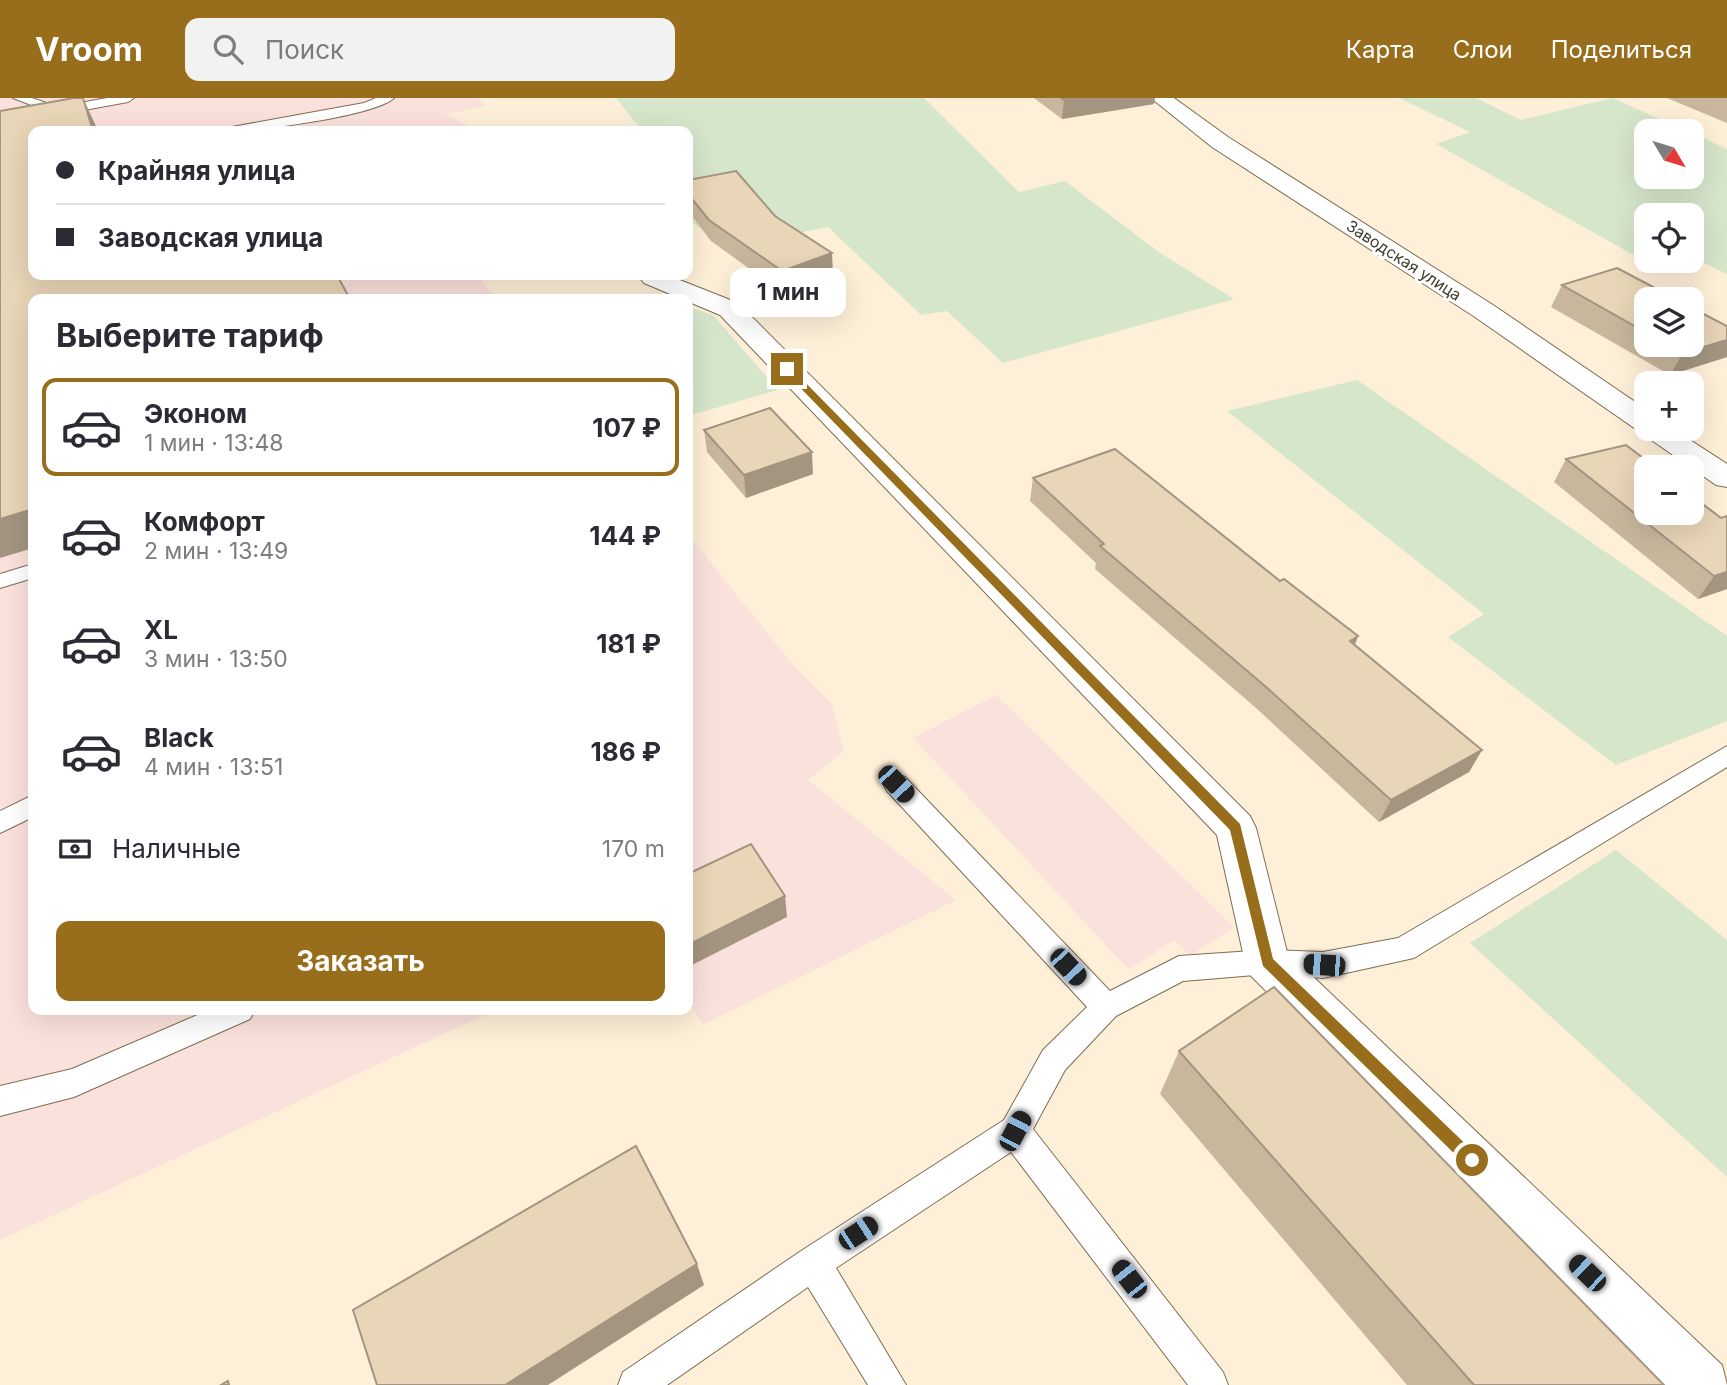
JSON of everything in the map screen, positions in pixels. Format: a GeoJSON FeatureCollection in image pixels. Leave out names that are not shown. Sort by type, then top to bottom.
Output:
{"type":"FeatureCollection","features":[{"type":"Feature","properties":{"kind":"street","name":"Заводская улица"},"geometry":{"type":"LineString","coordinates":[[1161,98],[1220,142],[1484,311],[1634,415]]}},
{"type":"Feature","properties":{"kind":"street"},"geometry":{"type":"LineString","coordinates":[[658,280],[692,294]]}},
{"type":"Feature","properties":{"kind":"street"},"geometry":{"type":"LineString","coordinates":[[693,294],[729,309],[1236,828],[1273,967],[1702,1385]]}},
{"type":"Feature","properties":{"kind":"street"},"geometry":{"type":"LineString","coordinates":[[1671,441],[1727,478]]}},
{"type":"Feature","properties":{"kind":"lane"},"geometry":{"type":"LineString","coordinates":[[19,98],[57,111],[128,98]]}},
{"type":"Feature","properties":{"kind":"lane"},"geometry":{"type":"LineString","coordinates":[[259,126],[367,106],[388,98]]}},
{"type":"Feature","properties":{"kind":"lane"},"geometry":{"type":"LineString","coordinates":[[0,581],[28,573]]}},
{"type":"Feature","properties":{"kind":"lane"},"geometry":{"type":"LineString","coordinates":[[636,1385],[813,1262],[1015,1131],[1054,1060],[1106,1007],[1178,969],[1324,965],[1404,949],[1727,755]]}},
{"type":"Feature","properties":{"kind":"lane"},"geometry":{"type":"LineString","coordinates":[[896,784],[1106,1007]]}},
{"type":"Feature","properties":{"kind":"lane"},"geometry":{"type":"LineString","coordinates":[[0,823],[28,808]]}},
{"type":"Feature","properties":{"kind":"lane"},"geometry":{"type":"LineString","coordinates":[[0,1101],[74,1083],[229,1015]]}},
{"type":"Feature","properties":{"kind":"lane"},"geometry":{"type":"LineString","coordinates":[[1015,1131],[1210,1385]]}},
{"type":"Feature","properties":{"kind":"lane"},"geometry":{"type":"LineString","coordinates":[[813,1262],[888,1385]]}},
{"type":"Feature","properties":{"kind":"shaded area"},"geometry":{"type":"Polygon","coordinates":[[[0,98],[478,98],[486,106],[446,114],[469,126],[28,126],[28,280],[481,280],[493,294],[28,294],[28,1015],[484,1015],[0,1240],[0,98]]]}},
{"type":"Feature","properties":{"kind":"shaded area"},"geometry":{"type":"Polygon","coordinates":[[[693,540],[793,665],[832,704],[844,751],[808,780],[956,900],[703,1025],[693,1009],[693,540]]]}},
{"type":"Feature","properties":{"kind":"shaded area"},"geometry":{"type":"Polygon","coordinates":[[[996,695],[1234,927],[1190,956],[1174,940],[1129,970],[913,738],[996,695]]]}},
{"type":"Feature","properties":{"kind":"green space"},"geometry":{"type":"Polygon","coordinates":[[[616,98],[924,98],[1019,192],[1065,181],[1160,253],[1234,299],[1003,363],[947,311],[921,315],[828,227],[729,247],[693,223],[693,126],[638,126],[616,98]]]}},
{"type":"Feature","properties":{"kind":"green space"},"geometry":{"type":"Polygon","coordinates":[[[1399,98],[1476,98],[1521,120],[1612,98],[1660,119],[1634,119],[1634,189],[1704,189],[1704,138],[1727,149],[1727,274],[1704,263],[1704,203],[1634,203],[1634,255],[1436,144],[1470,132],[1399,98]]]}},
{"type":"Feature","properties":{"kind":"green space"},"geometry":{"type":"Polygon","coordinates":[[[693,309],[713,315],[778,390],[693,415],[693,309]]]}},
{"type":"Feature","properties":{"kind":"green space"},"geometry":{"type":"Polygon","coordinates":[[[1357,380],[1727,636],[1727,721],[1616,765],[1448,637],[1484,614],[1227,411],[1357,380]]]}},
{"type":"Feature","properties":{"kind":"green space"},"geometry":{"type":"Polygon","coordinates":[[[1616,850],[1727,940],[1727,1177],[1470,943],[1616,850]]]}},
{"type":"Feature","properties":{"kind":"building"},"geometry":{"type":"Polygon","coordinates":[[[83,98],[91,126],[28,126],[28,280],[340,280],[347,294],[28,294],[28,511],[0,519],[0,111],[83,98]]]}},
{"type":"Feature","properties":{"kind":"building"},"geometry":{"type":"Polygon","coordinates":[[[736,171],[775,216],[832,253],[782,271],[709,220],[693,200],[693,179],[736,171]]]}},
{"type":"Feature","properties":{"kind":"building"},"geometry":{"type":"Polygon","coordinates":[[[1617,268],[1653,287],[1634,287],[1634,326],[1562,285],[1617,268]]]}},
{"type":"Feature","properties":{"kind":"building"},"geometry":{"type":"Polygon","coordinates":[[[1704,314],[1727,326],[1727,340],[1704,347],[1704,314]]]}},
{"type":"Feature","properties":{"kind":"building"},"geometry":{"type":"Polygon","coordinates":[[[770,408],[812,452],[744,475],[704,430],[770,408]]]}},
{"type":"Feature","properties":{"kind":"building"},"geometry":{"type":"Polygon","coordinates":[[[1626,445],[1639,455],[1634,455],[1634,513],[1566,459],[1626,445]]]}},
{"type":"Feature","properties":{"kind":"building"},"geometry":{"type":"Polygon","coordinates":[[[1115,449],[1280,581],[1284,579],[1358,636],[1350,641],[1482,750],[1391,800],[1265,686],[1100,546],[1104,544],[1033,478],[1115,449]]]}},
{"type":"Feature","properties":{"kind":"building"},"geometry":{"type":"Polygon","coordinates":[[[1704,505],[1721,518],[1727,516],[1727,572],[1714,576],[1649,525],[1704,525],[1704,505]]]}},
{"type":"Feature","properties":{"kind":"building"},"geometry":{"type":"Polygon","coordinates":[[[751,844],[785,896],[693,942],[693,872],[751,844]]]}},
{"type":"Feature","properties":{"kind":"building"},"geometry":{"type":"Polygon","coordinates":[[[1274,987],[1664,1385],[1474,1385],[1179,1051],[1274,987]]]}},
{"type":"Feature","properties":{"kind":"building"},"geometry":{"type":"Polygon","coordinates":[[[636,1146],[697,1264],[505,1385],[377,1385],[353,1310],[636,1146]]]}},
{"type":"Feature","properties":{"kind":"route"},"geometry":{"type":"LineString","coordinates":[[787,369],[1236,828],[1267,961],[1472,1160]]}}]}
